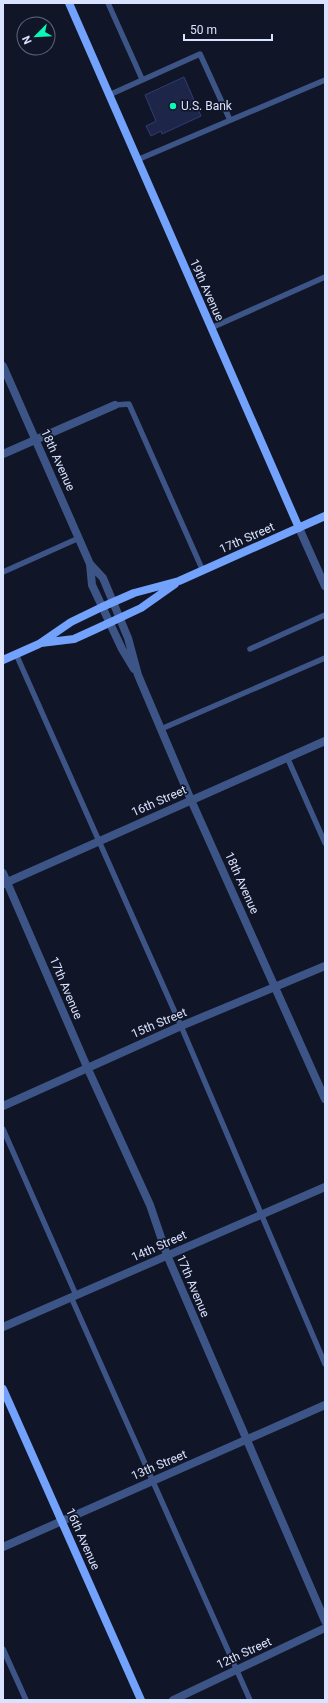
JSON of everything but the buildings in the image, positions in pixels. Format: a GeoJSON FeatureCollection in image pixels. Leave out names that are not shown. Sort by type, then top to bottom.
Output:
{"type":"FeatureCollection","features":[{"type":"Feature","properties":{"kind":"main road","name":"19th Avenue"},"geometry":{"type":"LineString","coordinates":[[69,3],[299,528]]}},
{"type":"Feature","properties":{"kind":"main road","name":"17th Street"},"geometry":{"type":"LineString","coordinates":[[3,660],[39,644],[70,622],[113,602],[134,593],[179,581],[325,516]]}},
{"type":"Feature","properties":{"kind":"main road","name":"17th Street"},"geometry":{"type":"LineString","coordinates":[[39,644],[74,638],[109,623],[141,608],[179,581]]}},
{"type":"Feature","properties":{"kind":"main road","name":"16th Avenue"},"geometry":{"type":"LineString","coordinates":[[3,1389],[141,1700]]}},
{"type":"Feature","properties":{"kind":"street","name":"18th Avenue"},"geometry":{"type":"LineString","coordinates":[[3,366],[90,564],[92,585],[122,649],[138,675]]}},
{"type":"Feature","properties":{"kind":"street"},"geometry":{"type":"LineString","coordinates":[[3,454],[115,405]]}},
{"type":"Feature","properties":{"kind":"street","name":"19th Avenue"},"geometry":{"type":"LineString","coordinates":[[299,528],[325,586]]}},
{"type":"Feature","properties":{"kind":"street","name":"18th Avenue"},"geometry":{"type":"LineString","coordinates":[[90,564],[103,578],[128,638],[138,675],[161,730],[325,1099]]}},
{"type":"Feature","properties":{"kind":"street","name":"16th Street"},"geometry":{"type":"LineString","coordinates":[[5,883],[325,741]]}},
{"type":"Feature","properties":{"kind":"street","name":"17th Avenue"},"geometry":{"type":"LineString","coordinates":[[3,873],[5,883],[150,1205],[167,1255],[325,1621]]}},
{"type":"Feature","properties":{"kind":"street","name":"15th Street"},"geometry":{"type":"LineString","coordinates":[[3,1106],[181,1026],[325,966]]}},
{"type":"Feature","properties":{"kind":"street","name":"14th Street"},"geometry":{"type":"LineString","coordinates":[[3,1327],[325,1187]]}},
{"type":"Feature","properties":{"kind":"street","name":"13th Street"},"geometry":{"type":"LineString","coordinates":[[3,1547],[61,1520],[325,1405]]}},
{"type":"Feature","properties":{"kind":"street","name":"12th Street"},"geometry":{"type":"LineString","coordinates":[[173,1700],[325,1628]]}},
{"type":"Feature","properties":{"kind":"lane"},"geometry":{"type":"LineString","coordinates":[[108,3],[142,79]]}},
{"type":"Feature","properties":{"kind":"lane"},"geometry":{"type":"LineString","coordinates":[[109,94],[200,54],[230,120]]}},
{"type":"Feature","properties":{"kind":"lane"},"geometry":{"type":"LineString","coordinates":[[137,160],[325,80]]}},
{"type":"Feature","properties":{"kind":"lane"},"geometry":{"type":"LineString","coordinates":[[211,328],[325,277]]}},
{"type":"Feature","properties":{"kind":"lane"},"geometry":{"type":"LineString","coordinates":[[115,405],[129,404],[203,571]]}},
{"type":"Feature","properties":{"kind":"lane"},"geometry":{"type":"LineString","coordinates":[[3,572],[79,538]]}},
{"type":"Feature","properties":{"kind":"lane"},"geometry":{"type":"LineString","coordinates":[[250,650],[325,615]]}},
{"type":"Feature","properties":{"kind":"lane"},"geometry":{"type":"LineString","coordinates":[[16,654],[98,842],[181,1026],[325,1364]]}},
{"type":"Feature","properties":{"kind":"lane"},"geometry":{"type":"LineString","coordinates":[[161,730],[325,658]]}},
{"type":"Feature","properties":{"kind":"lane"},"geometry":{"type":"LineString","coordinates":[[288,758],[325,843]]}},
{"type":"Feature","properties":{"kind":"lane"},"geometry":{"type":"LineString","coordinates":[[3,1129],[153,1481],[250,1700]]}},
{"type":"Feature","properties":{"kind":"lane"},"geometry":{"type":"LineString","coordinates":[[3,1649],[26,1700]]}},
{"type":"Feature","properties":{"kind":"place","name":"U.S. Bank"},"geometry":{"type":"Point","coordinates":[173,106]}}]}
